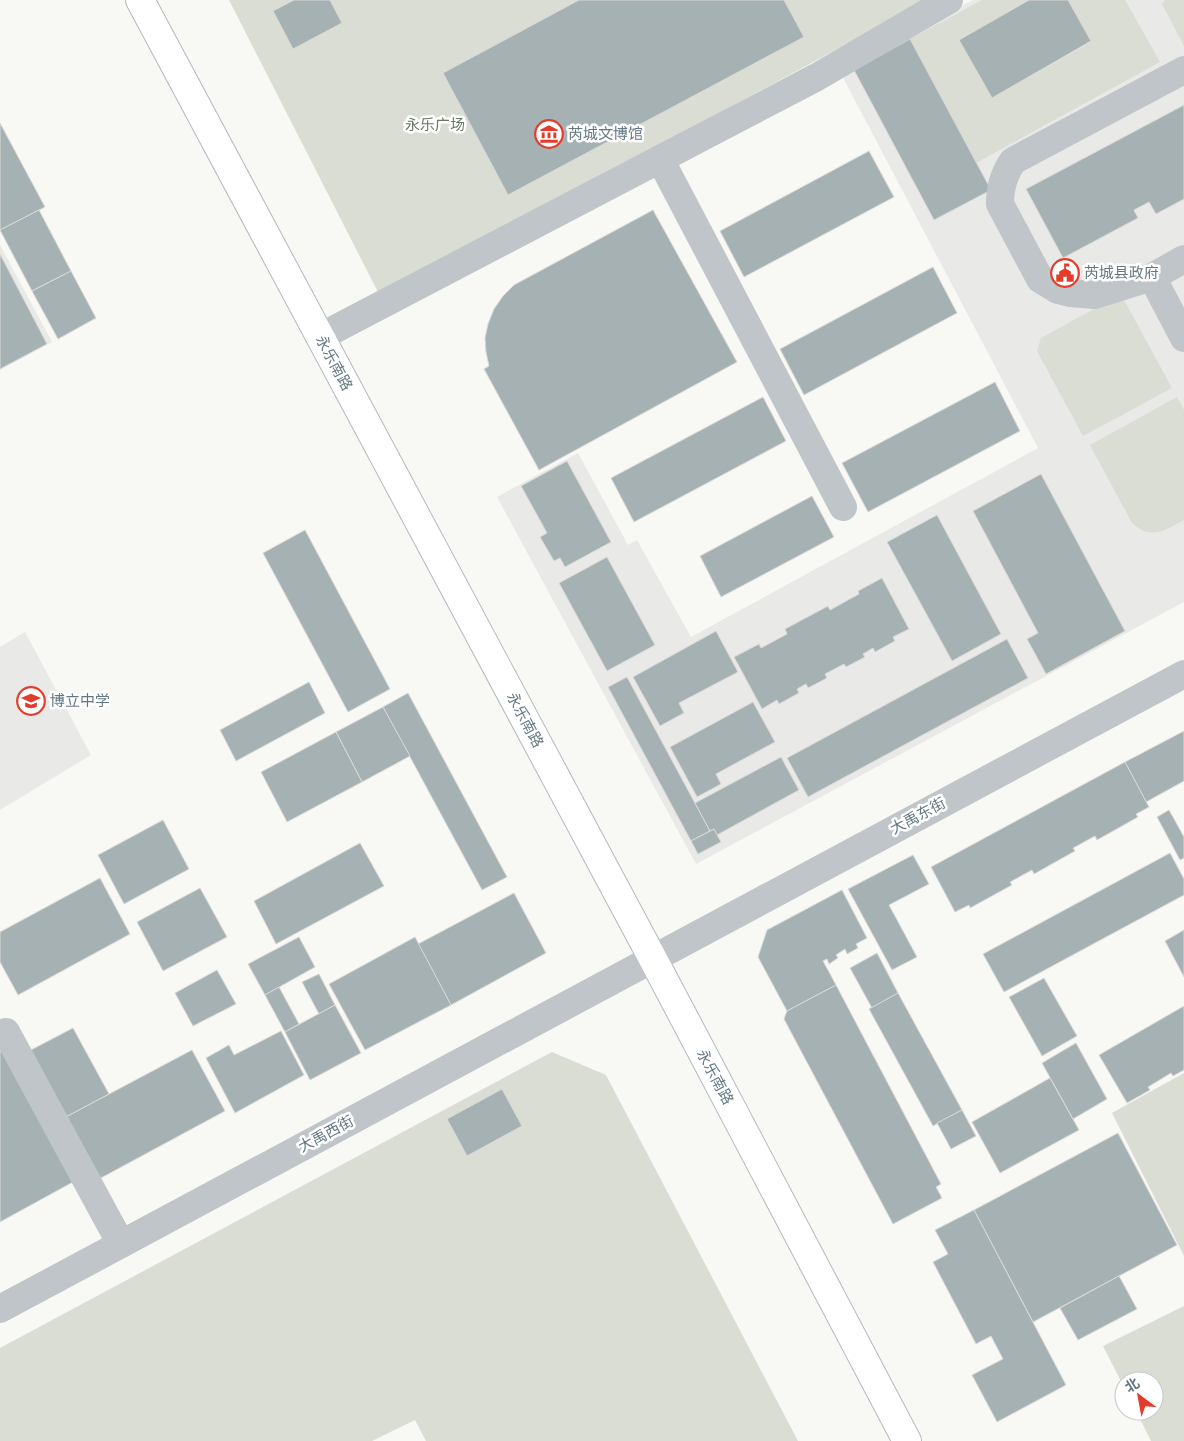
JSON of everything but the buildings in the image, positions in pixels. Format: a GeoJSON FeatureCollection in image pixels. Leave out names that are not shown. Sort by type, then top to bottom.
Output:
{"type":"FeatureCollection","features":[{"type":"Feature","properties":{"kind":"main road","name":"永乐南路"},"geometry":{"type":"LineString","coordinates":[[140,0],[653,959],[908,1441]]}},
{"type":"Feature","properties":{"kind":"street"},"geometry":{"type":"LineString","coordinates":[[320,337],[817,77],[949,0]]}},
{"type":"Feature","properties":{"kind":"street"},"geometry":{"type":"LineString","coordinates":[[1184,70],[1013,162],[1004,177],[1000,190],[1000,204],[1040,279],[1049,286],[1070,293],[1095,295],[1152,277],[1184,259]]}},
{"type":"Feature","properties":{"kind":"street"},"geometry":{"type":"LineString","coordinates":[[660,159],[843,507]]}},
{"type":"Feature","properties":{"kind":"street"},"geometry":{"type":"LineString","coordinates":[[1152,277],[1184,338]]}},
{"type":"Feature","properties":{"kind":"street","name":"大禹东街"},"geometry":{"type":"LineString","coordinates":[[653,959],[1184,674]]}},
{"type":"Feature","properties":{"kind":"street","name":"大禹西街"},"geometry":{"type":"LineString","coordinates":[[0,1310],[653,959]]}},
{"type":"Feature","properties":{"kind":"street"},"geometry":{"type":"LineString","coordinates":[[6,1032],[121,1244]]}},
{"type":"Feature","properties":{"kind":"shaded area"},"geometry":{"type":"Polygon","coordinates":[[[973,0],[1184,0],[1184,602],[696,864],[497,497],[578,453],[628,545],[637,540],[691,637],[1038,448],[839,70],[973,0]]]}},
{"type":"Feature","properties":{"kind":"shaded area"},"geometry":{"type":"Polygon","coordinates":[[[0,245],[52,342],[0,370],[0,245]]]}},
{"type":"Feature","properties":{"kind":"shaded area","name":"博立中学"},"geometry":{"type":"Polygon","coordinates":[[[25,632],[91,755],[0,810],[0,647],[25,632]]]}},
{"type":"Feature","properties":{"kind":"green space","name":"永乐广场"},"geometry":{"type":"Polygon","coordinates":[[[229,0],[928,0],[380,296],[229,0]]]}},
{"type":"Feature","properties":{"kind":"green space"},"geometry":{"type":"Polygon","coordinates":[[[982,0],[1029,0],[959,40],[992,98],[1091,42],[1068,0],[1125,0],[1160,62],[976,163],[910,39],[982,0]]]}},
{"type":"Feature","properties":{"kind":"green space"},"geometry":{"type":"Polygon","coordinates":[[[1165,0],[1184,0],[1184,46],[1162,4],[1165,0]]]}},
{"type":"Feature","properties":{"kind":"green space"},"geometry":{"type":"Polygon","coordinates":[[[1112,299],[1124,300],[1172,388],[1083,436],[1037,351],[1041,338],[1112,299]]]}},
{"type":"Feature","properties":{"kind":"green space"},"geometry":{"type":"Polygon","coordinates":[[[1177,397],[1184,410],[1184,520],[1158,532],[1146,532],[1132,523],[1090,445],[1177,397]]]}},
{"type":"Feature","properties":{"kind":"green space"},"geometry":{"type":"Polygon","coordinates":[[[552,1052],[606,1075],[798,1441],[426,1441],[415,1420],[372,1441],[0,1441],[0,1348],[552,1052]]]}},
{"type":"Feature","properties":{"kind":"green space"},"geometry":{"type":"Polygon","coordinates":[[[1184,1073],[1184,1256],[1112,1113],[1184,1073]]]}},
{"type":"Feature","properties":{"kind":"green space"},"geometry":{"type":"Polygon","coordinates":[[[1184,1306],[1184,1441],[1151,1441],[1141,1421],[1164,1421],[1164,1371],[1116,1371],[1103,1346],[1184,1306]]]}},
{"type":"Feature","properties":{"kind":"place","name":"芮城文博馆"},"geometry":{"type":"Point","coordinates":[549,134]}},
{"type":"Feature","properties":{"kind":"place","name":"芮城县政府"},"geometry":{"type":"Point","coordinates":[1065,273]}},
{"type":"Feature","properties":{"kind":"place","name":"博立中学"},"geometry":{"type":"Point","coordinates":[31,701]}}]}
